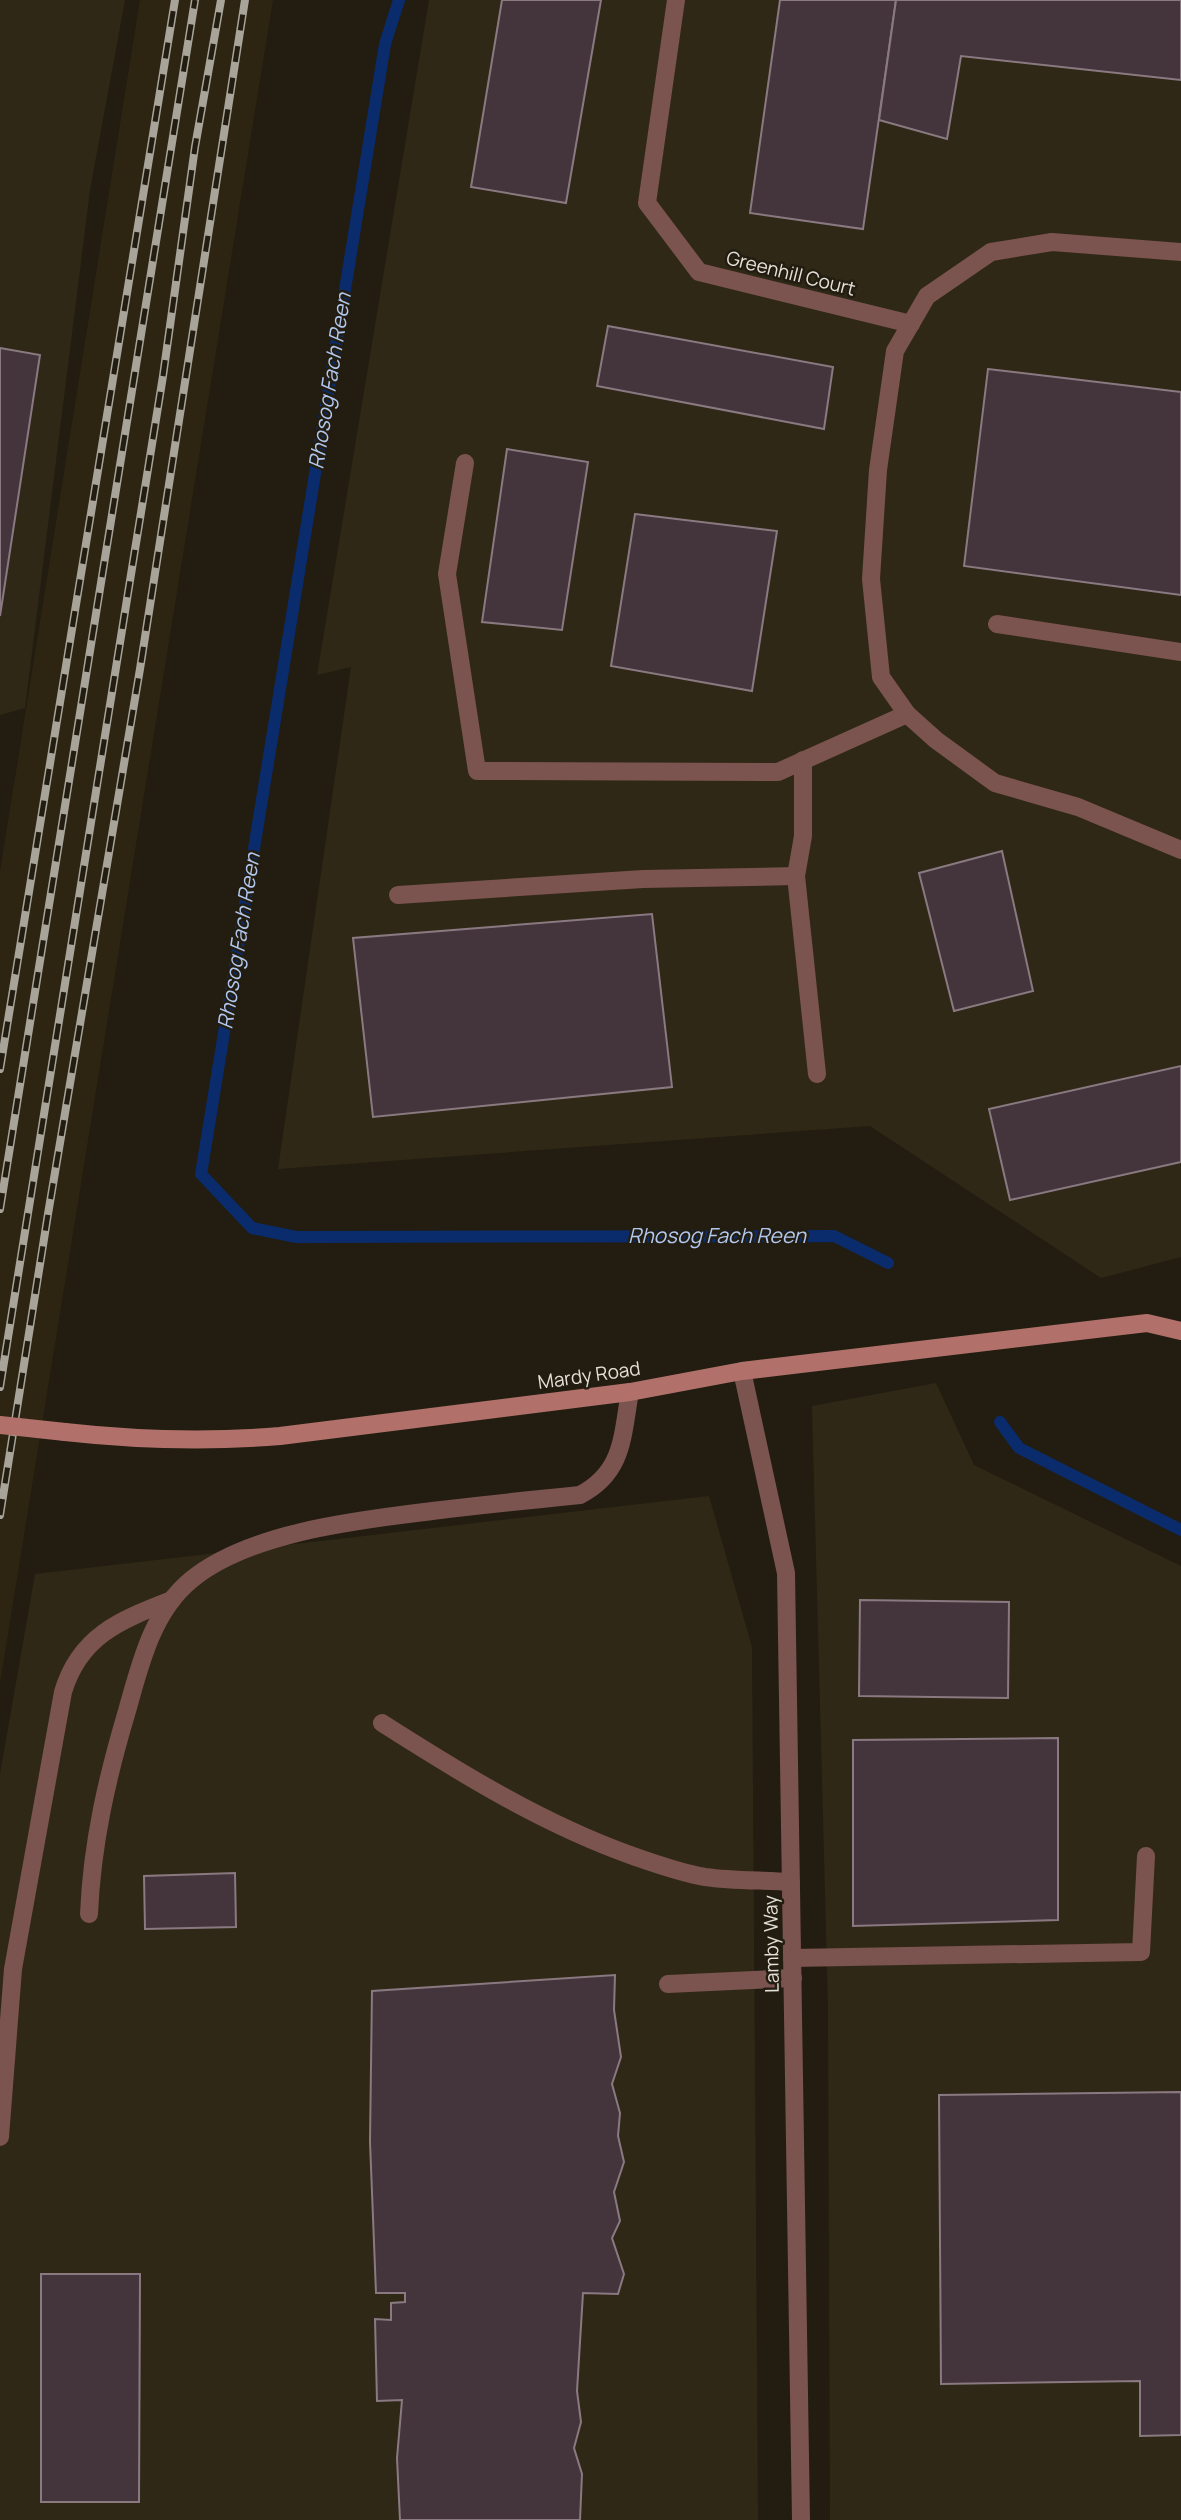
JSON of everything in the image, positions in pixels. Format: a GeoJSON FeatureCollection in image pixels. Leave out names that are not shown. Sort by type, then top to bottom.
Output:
{"type":"FeatureCollection","features":[{"type":"Feature","properties":{"kind":"main road","name":"Mardy Road"},"geometry":{"type":"LineString","coordinates":[[0,1425],[122,1438],[223,1441],[630,1392],[742,1371],[1147,1323],[1181,1331]]}},
{"type":"Feature","properties":{"kind":"street","name":"Greenhill Court"},"geometry":{"type":"LineString","coordinates":[[676,0],[647,203],[699,272],[911,324]]}},
{"type":"Feature","properties":{"kind":"street"},"geometry":{"type":"LineString","coordinates":[[1181,253],[1052,242],[990,251],[927,296],[895,351],[878,470],[871,579],[881,677],[907,714],[936,740],[995,783],[1078,807],[1181,850]]}},
{"type":"Feature","properties":{"kind":"street"},"geometry":{"type":"LineString","coordinates":[[465,463],[447,574],[477,771],[778,772],[907,714]]}},
{"type":"Feature","properties":{"kind":"street"},"geometry":{"type":"LineString","coordinates":[[997,624],[1181,652]]}},
{"type":"Feature","properties":{"kind":"street"},"geometry":{"type":"LineString","coordinates":[[803,760],[803,836],[796,876],[817,1074]]}},
{"type":"Feature","properties":{"kind":"street"},"geometry":{"type":"LineString","coordinates":[[398,895],[643,879],[796,876]]}},
{"type":"Feature","properties":{"kind":"street","name":"Lamby Way"},"geometry":{"type":"LineString","coordinates":[[742,1371],[786,1573],[801,2520]]}},
{"type":"Feature","properties":{"kind":"street"},"geometry":{"type":"LineString","coordinates":[[89,1913],[91,1869],[99,1814],[114,1755],[149,1641],[172,1600],[190,1581],[216,1563],[269,1542],[343,1522],[580,1495],[596,1487],[614,1465],[621,1443],[630,1392]]}},
{"type":"Feature","properties":{"kind":"street"},"geometry":{"type":"LineString","coordinates":[[0,2137],[13,1969],[62,1692],[69,1671],[91,1642],[105,1630],[172,1600]]}},
{"type":"Feature","properties":{"kind":"street"},"geometry":{"type":"LineString","coordinates":[[382,1723],[459,1773],[600,1844],[656,1864],[704,1877],[791,1882]]}},
{"type":"Feature","properties":{"kind":"street"},"geometry":{"type":"LineString","coordinates":[[792,1958],[1141,1952],[1146,1856]]}},
{"type":"Feature","properties":{"kind":"street"},"geometry":{"type":"LineString","coordinates":[[668,1984],[793,1978]]}},
{"type":"Feature","properties":{"kind":"shaded area"},"geometry":{"type":"Polygon","coordinates":[[[0,0],[125,0],[90,190],[25,708],[0,715],[0,0]]]}},
{"type":"Feature","properties":{"kind":"shaded area"},"geometry":{"type":"Polygon","coordinates":[[[140,0],[273,0],[0,1683],[0,871],[140,0]]]}},
{"type":"Feature","properties":{"kind":"shaded area"},"geometry":{"type":"Polygon","coordinates":[[[429,0],[1181,0],[1181,1257],[1101,1278],[870,1126],[278,1169],[351,667],[317,675],[429,0]]]}},
{"type":"Feature","properties":{"kind":"shaded area"},"geometry":{"type":"Polygon","coordinates":[[[936,1383],[974,1465],[1181,1566],[1181,2520],[830,2520],[828,2006],[812,1406],[936,1383]]]}},
{"type":"Feature","properties":{"kind":"shaded area"},"geometry":{"type":"Polygon","coordinates":[[[709,1496],[752,1647],[758,2520],[0,2520],[0,1774],[35,1574],[709,1496]]]}},
{"type":"Feature","properties":{"kind":"building"},"geometry":{"type":"Polygon","coordinates":[[[502,0],[601,0],[566,203],[471,187],[502,0]]]}},
{"type":"Feature","properties":{"kind":"building"},"geometry":{"type":"Polygon","coordinates":[[[780,0],[896,0],[863,229],[750,213],[780,0]]]}},
{"type":"Feature","properties":{"kind":"building"},"geometry":{"type":"Polygon","coordinates":[[[896,0],[1181,0],[1181,80],[961,56],[947,139],[879,120],[896,0]]]}},
{"type":"Feature","properties":{"kind":"building"},"geometry":{"type":"Polygon","coordinates":[[[608,326],[833,367],[824,429],[597,386],[608,326]]]}},
{"type":"Feature","properties":{"kind":"building"},"geometry":{"type":"Polygon","coordinates":[[[0,348],[40,355],[0,616],[0,348]]]}},
{"type":"Feature","properties":{"kind":"building"},"geometry":{"type":"Polygon","coordinates":[[[988,369],[1181,392],[1181,595],[964,566],[988,369]]]}},
{"type":"Feature","properties":{"kind":"building"},"geometry":{"type":"Polygon","coordinates":[[[507,449],[588,462],[562,630],[482,622],[507,449]]]}},
{"type":"Feature","properties":{"kind":"building"},"geometry":{"type":"Polygon","coordinates":[[[635,514],[777,531],[752,691],[611,666],[635,514]]]}},
{"type":"Feature","properties":{"kind":"building"},"geometry":{"type":"Polygon","coordinates":[[[1002,851],[1033,991],[954,1011],[919,873],[1002,851]]]}},
{"type":"Feature","properties":{"kind":"building"},"geometry":{"type":"Polygon","coordinates":[[[652,914],[672,1087],[373,1117],[353,938],[652,914]]]}},
{"type":"Feature","properties":{"kind":"building"},"geometry":{"type":"Polygon","coordinates":[[[1181,1066],[1181,1162],[1010,1200],[989,1109],[1181,1066]]]}},
{"type":"Feature","properties":{"kind":"building"},"geometry":{"type":"Polygon","coordinates":[[[860,1600],[1009,1602],[1008,1698],[859,1696],[860,1600]]]}},
{"type":"Feature","properties":{"kind":"building"},"geometry":{"type":"Polygon","coordinates":[[[1058,1738],[1058,1920],[853,1926],[853,1740],[1058,1738]]]}},
{"type":"Feature","properties":{"kind":"building"},"geometry":{"type":"Polygon","coordinates":[[[235,1873],[236,1927],[145,1929],[144,1876],[235,1873]]]}},
{"type":"Feature","properties":{"kind":"building"},"geometry":{"type":"Polygon","coordinates":[[[615,1975],[614,2010],[621,2057],[612,2084],[620,2113],[618,2136],[624,2162],[614,2192],[620,2221],[612,2238],[624,2274],[618,2294],[583,2293],[577,2391],[581,2422],[574,2448],[582,2474],[580,2520],[400,2520],[397,2458],[402,2400],[377,2401],[375,2319],[391,2320],[391,2303],[405,2302],[405,2293],[376,2293],[370,2142],[372,1991],[615,1975]]]}},
{"type":"Feature","properties":{"kind":"building"},"geometry":{"type":"Polygon","coordinates":[[[1181,2092],[1181,2435],[1140,2436],[1140,2381],[941,2384],[939,2095],[1181,2092]]]}},
{"type":"Feature","properties":{"kind":"building"},"geometry":{"type":"Polygon","coordinates":[[[41,2274],[140,2274],[139,2502],[41,2502],[41,2274]]]}},
{"type":"Feature","properties":{"kind":"waterway","name":"Rhosog Fach Reen"},"geometry":{"type":"LineString","coordinates":[[399,0],[385,44],[201,1174],[252,1228],[296,1237],[834,1236],[888,1263]]}},
{"type":"Feature","properties":{"kind":"waterway","name":"Rhosog Fach Reen"},"geometry":{"type":"LineString","coordinates":[[1000,1422],[1019,1448],[1181,1530]]}},
{"type":"Feature","properties":{"kind":"railway"},"geometry":{"type":"LineString","coordinates":[[0,1069],[175,0]]}},
{"type":"Feature","properties":{"kind":"railway"},"geometry":{"type":"LineString","coordinates":[[0,1209],[195,0]]}},
{"type":"Feature","properties":{"kind":"railway"},"geometry":{"type":"LineString","coordinates":[[0,1387],[163,376],[195,147],[221,0]]}},
{"type":"Feature","properties":{"kind":"railway"},"geometry":{"type":"LineString","coordinates":[[0,1515],[140,669],[245,0]]}}]}
